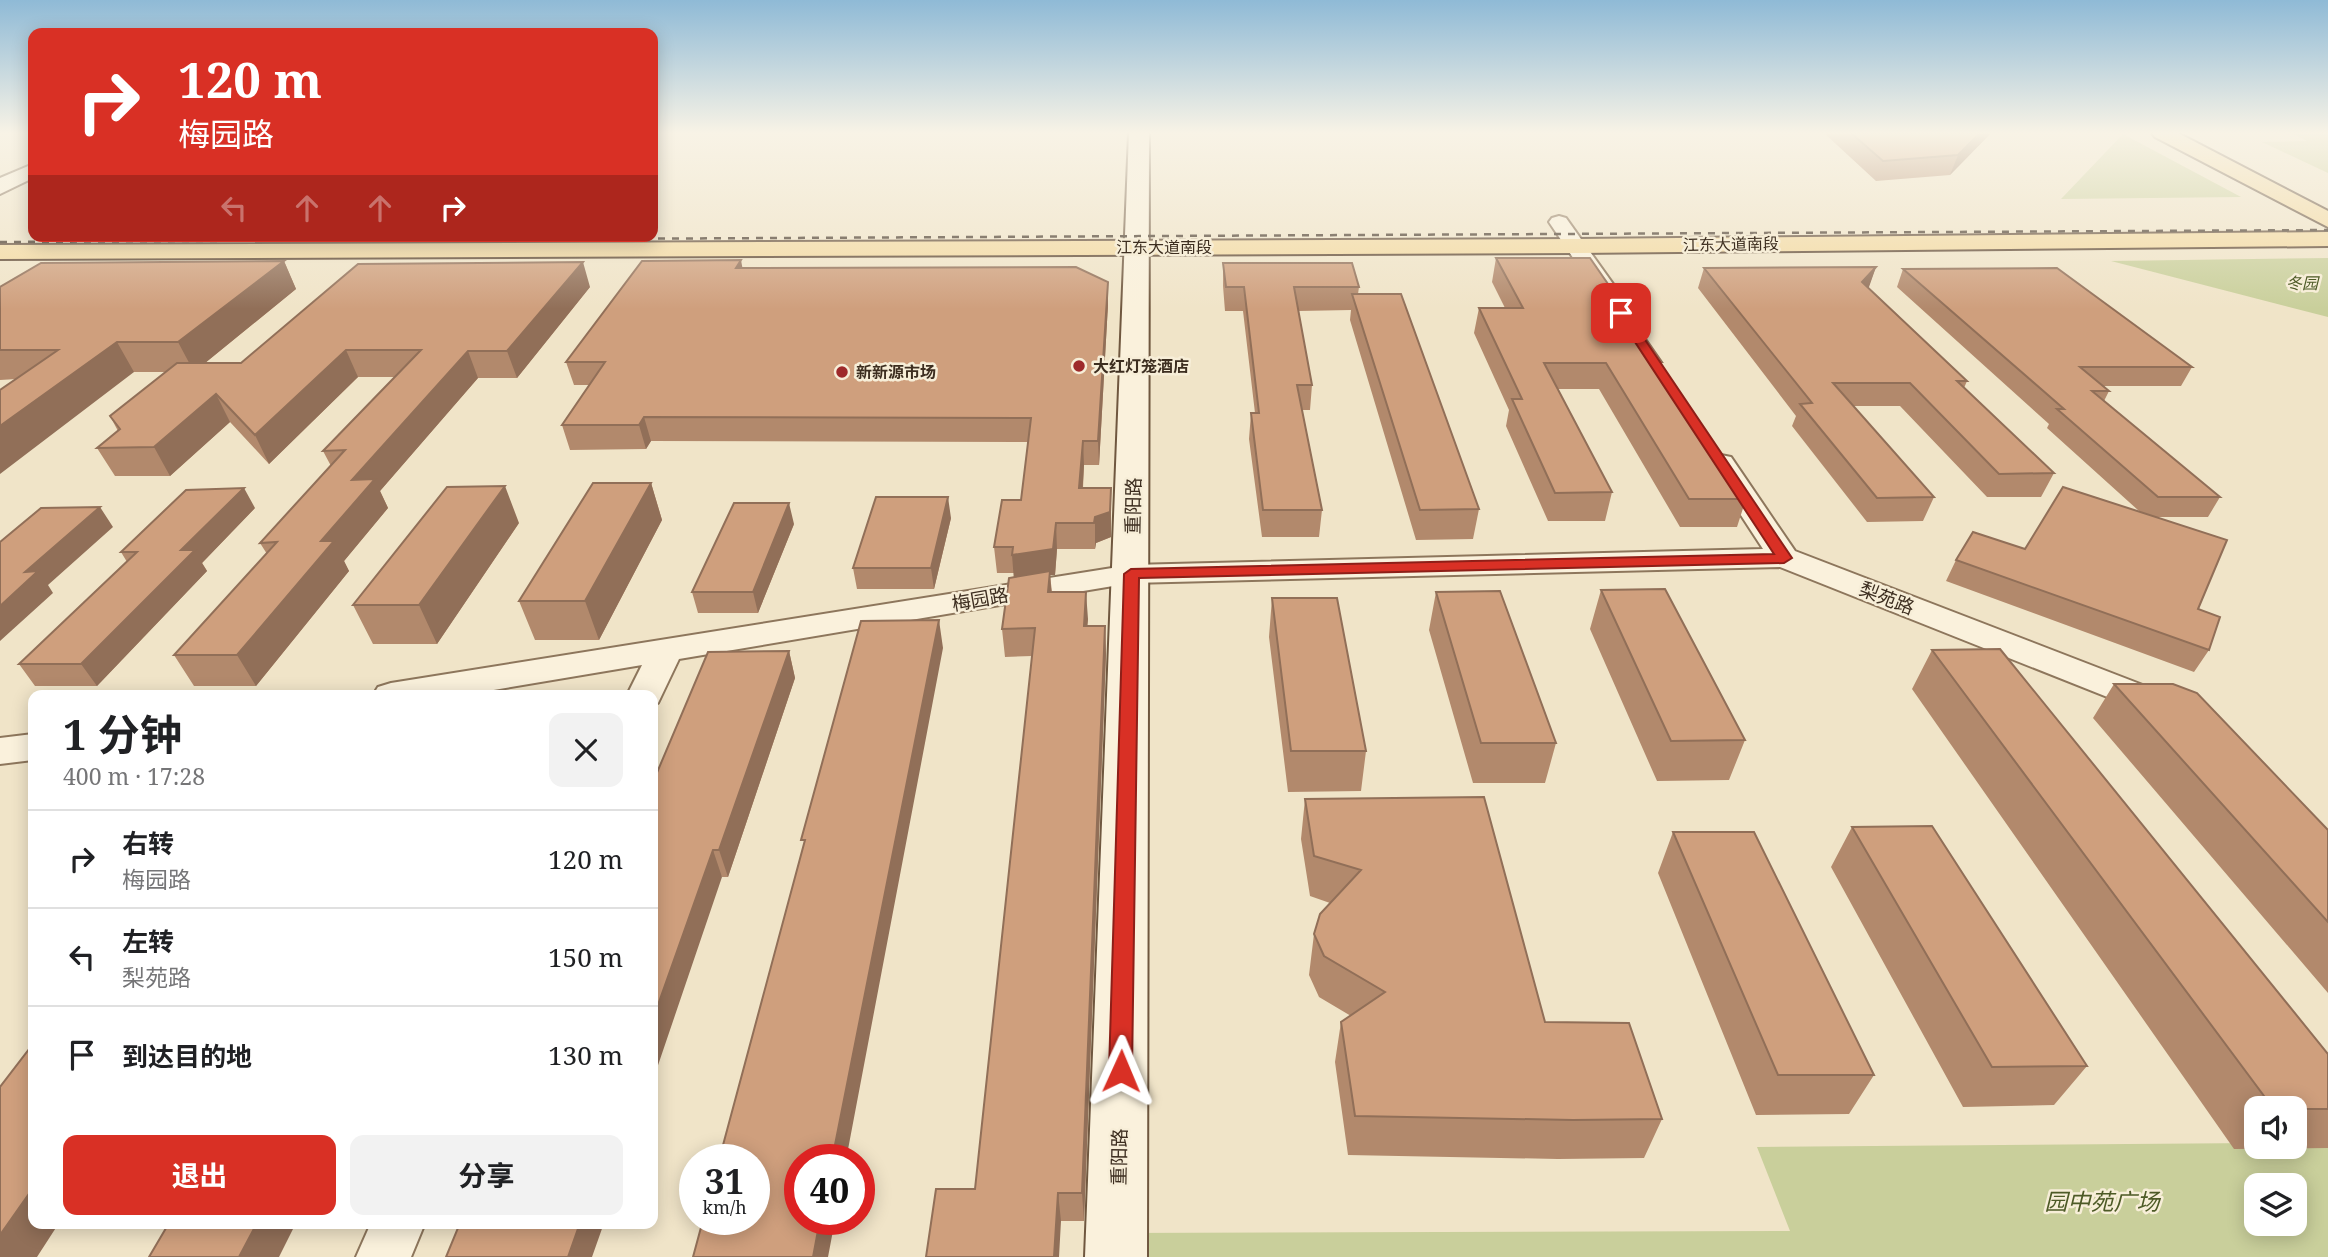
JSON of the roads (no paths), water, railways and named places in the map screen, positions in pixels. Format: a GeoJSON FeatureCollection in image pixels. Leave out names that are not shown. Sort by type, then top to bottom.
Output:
{"type":"FeatureCollection","features":[{"type":"Feature","properties":{"kind":"main road"},"geometry":{"type":"LineString","coordinates":[[2274,192],[2328,220]]}},
{"type":"Feature","properties":{"kind":"main road"},"geometry":{"type":"LineString","coordinates":[[2283,192],[2328,220]]}},
{"type":"Feature","properties":{"kind":"main road"},"geometry":{"type":"LineString","coordinates":[[2094,219],[2328,220]]}},
{"type":"Feature","properties":{"kind":"main road","name":"江东大道南段"},"geometry":{"type":"LineString","coordinates":[[0,252],[1138,237],[1563,228],[2328,220]]}},
{"type":"Feature","properties":{"kind":"main road","name":"江东大道南段"},"geometry":{"type":"LineString","coordinates":[[658,227],[1138,237],[1260,225]]}},
{"type":"Feature","properties":{"kind":"main road"},"geometry":{"type":"LineString","coordinates":[[0,230],[28,230]]}},
{"type":"Feature","properties":{"kind":"street","name":"重阳路"},"geometry":{"type":"LineString","coordinates":[[1116,1257],[1138,192]]}},
{"type":"Feature","properties":{"kind":"street"},"geometry":{"type":"LineString","coordinates":[[1563,228],[1623,315]]}},
{"type":"Feature","properties":{"kind":"street"},"geometry":{"type":"LineString","coordinates":[[1707,442],[1784,558]]}},
{"type":"Feature","properties":{"kind":"street","name":"梅园路"},"geometry":{"type":"LineString","coordinates":[[423,690],[1131,574],[1784,558]]}},
{"type":"Feature","properties":{"kind":"street","name":"梨苑路"},"geometry":{"type":"LineString","coordinates":[[1784,558],[2175,711]]}},
{"type":"Feature","properties":{"kind":"street"},"geometry":{"type":"LineString","coordinates":[[647,690],[665,652]]}},
{"type":"Feature","properties":{"kind":"street"},"geometry":{"type":"LineString","coordinates":[[0,751],[28,748]]}},
{"type":"Feature","properties":{"kind":"street"},"geometry":{"type":"LineString","coordinates":[[383,1257],[396,1229]]}},
{"type":"Feature","properties":{"kind":"railway"},"geometry":{"type":"LineString","coordinates":[[658,239],[2328,230]]}},
{"type":"Feature","properties":{"kind":"railway"},"geometry":{"type":"LineString","coordinates":[[0,242],[28,242]]}},
{"type":"Feature","properties":{"kind":"place","name":"大红灯笼酒店"},"geometry":{"type":"Point","coordinates":[1079,366]}},
{"type":"Feature","properties":{"kind":"place","name":"新新源市场"},"geometry":{"type":"Point","coordinates":[842,372]}},
{"type":"Feature","properties":{"kind":"park label","name":"冬园"},"geometry":{"type":"Point","coordinates":[2302,283]}},
{"type":"Feature","properties":{"kind":"park label","name":"园中苑广场"},"geometry":{"type":"Point","coordinates":[2102,1201]}}]}
